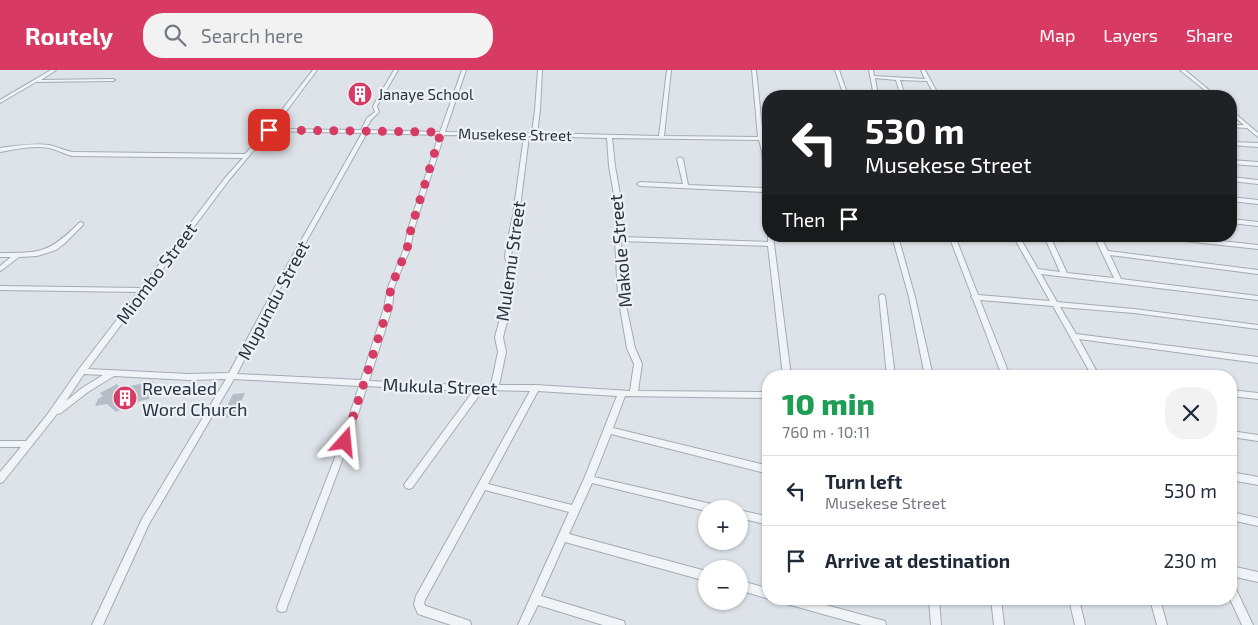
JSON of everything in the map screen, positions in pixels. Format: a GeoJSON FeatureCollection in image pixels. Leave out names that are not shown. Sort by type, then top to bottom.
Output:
{"type":"FeatureCollection","features":[{"type":"Feature","properties":{"kind":"street"},"geometry":{"type":"LineString","coordinates":[[0,102],[54,70]]}},
{"type":"Feature","properties":{"kind":"street","name":"Miombo Street"},"geometry":{"type":"LineString","coordinates":[[0,479],[50,417],[82,370],[227,179],[269,130],[315,70]]}},
{"type":"Feature","properties":{"kind":"street","name":"Mupundu Street"},"geometry":{"type":"LineString","coordinates":[[97,625],[145,522],[232,376],[279,285],[364,132],[369,119],[377,112],[376,106],[378,101],[396,70]]}},
{"type":"Feature","properties":{"kind":"street"},"geometry":{"type":"LineString","coordinates":[[282,606],[345,442],[388,308],[391,287],[407,249],[411,229],[441,132],[464,70]]}},
{"type":"Feature","properties":{"kind":"street","name":"Mulemu Street"},"geometry":{"type":"LineString","coordinates":[[495,387],[502,352],[501,325],[506,311],[511,266],[508,257],[530,134],[538,113],[537,85],[540,70]]}},
{"type":"Feature","properties":{"kind":"street"},"geometry":{"type":"LineString","coordinates":[[661,136],[669,70]]}},
{"type":"Feature","properties":{"kind":"street"},"geometry":{"type":"LineString","coordinates":[[754,70],[762,141]]}},
{"type":"Feature","properties":{"kind":"street"},"geometry":{"type":"LineString","coordinates":[[837,70],[844,90]]}},
{"type":"Feature","properties":{"kind":"street"},"geometry":{"type":"LineString","coordinates":[[871,70],[875,90]]}},
{"type":"Feature","properties":{"kind":"street"},"geometry":{"type":"LineString","coordinates":[[923,70],[934,90]]}},
{"type":"Feature","properties":{"kind":"street"},"geometry":{"type":"LineString","coordinates":[[1182,70],[1207,90]]}},
{"type":"Feature","properties":{"kind":"street"},"geometry":{"type":"LineString","coordinates":[[872,77],[928,80]]}},
{"type":"Feature","properties":{"kind":"street"},"geometry":{"type":"LineString","coordinates":[[898,79],[901,90]]}},
{"type":"Feature","properties":{"kind":"street"},"geometry":{"type":"LineString","coordinates":[[36,81],[113,80]]}},
{"type":"Feature","properties":{"kind":"street"},"geometry":{"type":"LineString","coordinates":[[1237,116],[1258,136]]}},
{"type":"Feature","properties":{"kind":"street"},"geometry":{"type":"LineString","coordinates":[[1237,126],[1250,127]]}},
{"type":"Feature","properties":{"kind":"street","name":"Musekese Street"},"geometry":{"type":"LineString","coordinates":[[269,130],[761,138]]}},
{"type":"Feature","properties":{"kind":"street","name":"Makole Street"},"geometry":{"type":"LineString","coordinates":[[609,136],[618,206],[621,296],[631,348],[638,364],[634,394]]}},
{"type":"Feature","properties":{"kind":"street"},"geometry":{"type":"LineString","coordinates":[[1237,143],[1258,145]]}},
{"type":"Feature","properties":{"kind":"street"},"geometry":{"type":"LineString","coordinates":[[0,150],[42,146],[54,148],[61,153],[73,154],[247,156]]}},
{"type":"Feature","properties":{"kind":"street"},"geometry":{"type":"LineString","coordinates":[[680,159],[686,186]]}},
{"type":"Feature","properties":{"kind":"street"},"geometry":{"type":"LineString","coordinates":[[1237,162],[1258,164]]}},
{"type":"Feature","properties":{"kind":"street"},"geometry":{"type":"LineString","coordinates":[[1237,180],[1258,182]]}},
{"type":"Feature","properties":{"kind":"street"},"geometry":{"type":"LineString","coordinates":[[640,184],[762,190]]}},
{"type":"Feature","properties":{"kind":"street"},"geometry":{"type":"LineString","coordinates":[[1237,200],[1258,202]]}},
{"type":"Feature","properties":{"kind":"street"},"geometry":{"type":"LineString","coordinates":[[1237,222],[1258,224]]}},
{"type":"Feature","properties":{"kind":"street"},"geometry":{"type":"LineString","coordinates":[[0,255],[37,255],[51,252],[69,238],[82,224]]}},
{"type":"Feature","properties":{"kind":"street"},"geometry":{"type":"LineString","coordinates":[[618,239],[762,240]]}},
{"type":"Feature","properties":{"kind":"street"},"geometry":{"type":"LineString","coordinates":[[770,242],[786,370]]}},
{"type":"Feature","properties":{"kind":"street"},"geometry":{"type":"LineString","coordinates":[[898,242],[928,370]]}},
{"type":"Feature","properties":{"kind":"street"},"geometry":{"type":"LineString","coordinates":[[954,242],[1004,370]]}},
{"type":"Feature","properties":{"kind":"street"},"geometry":{"type":"LineString","coordinates":[[1019,242],[1092,370]]}},
{"type":"Feature","properties":{"kind":"street"},"geometry":{"type":"LineString","coordinates":[[1050,242],[1064,274]]}},
{"type":"Feature","properties":{"kind":"street"},"geometry":{"type":"LineString","coordinates":[[1099,242],[1119,282]]}},
{"type":"Feature","properties":{"kind":"street"},"geometry":{"type":"LineString","coordinates":[[1212,242],[1258,247]]}},
{"type":"Feature","properties":{"kind":"street"},"geometry":{"type":"LineString","coordinates":[[1105,253],[1258,272]]}},
{"type":"Feature","properties":{"kind":"street"},"geometry":{"type":"LineString","coordinates":[[0,269],[17,254]]}},
{"type":"Feature","properties":{"kind":"street"},"geometry":{"type":"LineString","coordinates":[[1036,271],[1258,298]]}},
{"type":"Feature","properties":{"kind":"street"},"geometry":{"type":"LineString","coordinates":[[0,288],[144,290]]}},
{"type":"Feature","properties":{"kind":"street"},"geometry":{"type":"LineString","coordinates":[[882,296],[890,370]]}},
{"type":"Feature","properties":{"kind":"street"},"geometry":{"type":"LineString","coordinates":[[974,297],[1134,311],[1258,327]]}},
{"type":"Feature","properties":{"kind":"street"},"geometry":{"type":"LineString","coordinates":[[1073,336],[1258,360]]}},
{"type":"Feature","properties":{"kind":"street","name":"Mukula Street"},"geometry":{"type":"LineString","coordinates":[[82,370],[189,377],[232,376],[364,383],[536,388],[634,394],[762,395]]}},
{"type":"Feature","properties":{"kind":"street"},"geometry":{"type":"LineString","coordinates":[[50,417],[85,390],[113,372]]}},
{"type":"Feature","properties":{"kind":"street"},"geometry":{"type":"LineString","coordinates":[[410,485],[481,387]]}},
{"type":"Feature","properties":{"kind":"street"},"geometry":{"type":"LineString","coordinates":[[466,625],[422,610],[419,605],[420,599],[536,388]]}},
{"type":"Feature","properties":{"kind":"street"},"geometry":{"type":"LineString","coordinates":[[523,625],[589,479],[622,393]]}},
{"type":"Feature","properties":{"kind":"street"},"geometry":{"type":"LineString","coordinates":[[1237,393],[1258,396]]}},
{"type":"Feature","properties":{"kind":"street"},"geometry":{"type":"LineString","coordinates":[[609,430],[762,468]]}},
{"type":"Feature","properties":{"kind":"street"},"geometry":{"type":"LineString","coordinates":[[1237,435],[1258,438]]}},
{"type":"Feature","properties":{"kind":"street"},"geometry":{"type":"LineString","coordinates":[[0,444],[27,444]]}},
{"type":"Feature","properties":{"kind":"street"},"geometry":{"type":"LineString","coordinates":[[1237,477],[1258,481]]}},
{"type":"Feature","properties":{"kind":"street"},"geometry":{"type":"LineString","coordinates":[[589,479],[698,505]]}},
{"type":"Feature","properties":{"kind":"street"},"geometry":{"type":"LineString","coordinates":[[483,486],[575,510]]}},
{"type":"Feature","properties":{"kind":"street"},"geometry":{"type":"LineString","coordinates":[[748,516],[762,519]]}},
{"type":"Feature","properties":{"kind":"street"},"geometry":{"type":"LineString","coordinates":[[1237,517],[1258,522]]}},
{"type":"Feature","properties":{"kind":"street"},"geometry":{"type":"LineString","coordinates":[[563,536],[698,574]]}},
{"type":"Feature","properties":{"kind":"street"},"geometry":{"type":"LineString","coordinates":[[1237,572],[1258,577]]}},
{"type":"Feature","properties":{"kind":"street"},"geometry":{"type":"LineString","coordinates":[[748,588],[762,592]]}},
{"type":"Feature","properties":{"kind":"street"},"geometry":{"type":"LineString","coordinates":[[535,599],[620,625]]}},
{"type":"Feature","properties":{"kind":"street"},"geometry":{"type":"LineString","coordinates":[[1237,602],[1248,625]]}},
{"type":"Feature","properties":{"kind":"street"},"geometry":{"type":"LineString","coordinates":[[809,605],[881,625]]}},
{"type":"Feature","properties":{"kind":"street"},"geometry":{"type":"LineString","coordinates":[[934,605],[936,625]]}},
{"type":"Feature","properties":{"kind":"street"},"geometry":{"type":"LineString","coordinates":[[997,605],[1000,625]]}},
{"type":"Feature","properties":{"kind":"street"},"geometry":{"type":"LineString","coordinates":[[1075,605],[1080,625]]}},
{"type":"Feature","properties":{"kind":"street"},"geometry":{"type":"LineString","coordinates":[[1157,605],[1162,625]]}},
{"type":"Feature","properties":{"kind":"building","name":"Revealed Word Church"},"geometry":{"type":"Polygon","coordinates":[[[154,381],[149,399],[136,402],[116,412],[107,404],[95,406],[98,399],[103,396],[100,393],[117,384],[120,388],[154,381]]]}},
{"type":"Feature","properties":{"kind":"building"},"geometry":{"type":"Polygon","coordinates":[[[245,393],[234,417],[221,418],[233,394],[245,393]]]}},
{"type":"Feature","properties":{"kind":"place","name":"Janaye School"},"geometry":{"type":"Point","coordinates":[360,94]}},
{"type":"Feature","properties":{"kind":"place","name":"Revealed Word Church"},"geometry":{"type":"Point","coordinates":[125,398]}},
{"type":"Feature","properties":{"kind":"route"},"geometry":{"type":"LineString","coordinates":[[269,130],[357,131],[365,133],[441,132],[411,229],[407,249],[391,287],[388,308],[345,442]]}}]}
